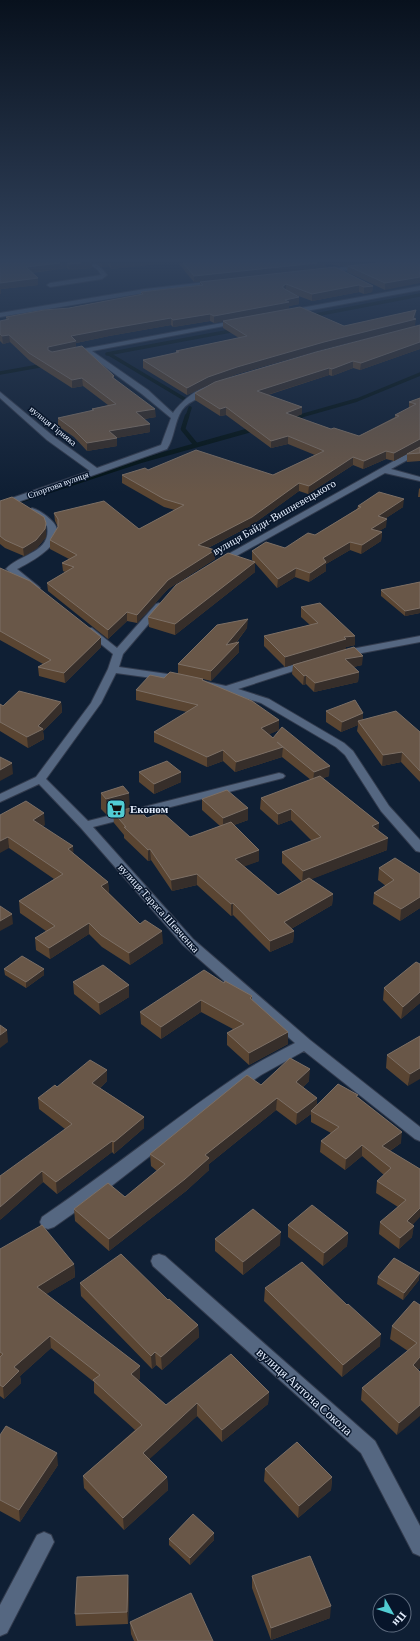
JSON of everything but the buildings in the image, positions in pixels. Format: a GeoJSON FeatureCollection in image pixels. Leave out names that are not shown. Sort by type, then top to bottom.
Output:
{"type":"FeatureCollection","features":[{"type":"Feature","properties":{"kind":"street"},"geometry":{"type":"LineString","coordinates":[[58,355],[142,340]]}},
{"type":"Feature","properties":{"kind":"street"},"geometry":{"type":"LineString","coordinates":[[86,350],[145,392],[174,417]]}},
{"type":"Feature","properties":{"kind":"street","name":"Спортова вулиця"},"geometry":{"type":"LineString","coordinates":[[0,569],[11,569],[36,555],[48,545],[51,539],[52,527],[50,523],[15,500],[164,447],[167,443],[174,417],[179,408],[194,396],[217,386]]}},
{"type":"Feature","properties":{"kind":"street","name":"вулиця Гірняка"},"geometry":{"type":"LineString","coordinates":[[0,394],[50,438],[96,471]]}},
{"type":"Feature","properties":{"kind":"street","name":"вулиця Байди-Вишневецького"},"geometry":{"type":"LineString","coordinates":[[213,566],[420,450]]}},
{"type":"Feature","properties":{"kind":"street"},"geometry":{"type":"LineString","coordinates":[[383,470],[420,479]]}},
{"type":"Feature","properties":{"kind":"street"},"geometry":{"type":"LineString","coordinates":[[11,569],[41,592]]}},
{"type":"Feature","properties":{"kind":"street"},"geometry":{"type":"LineString","coordinates":[[0,798],[40,779],[96,702],[113,670],[118,653],[166,598]]}},
{"type":"Feature","properties":{"kind":"street"},"geometry":{"type":"LineString","coordinates":[[82,625],[118,653]]}},
{"type":"Feature","properties":{"kind":"street"},"geometry":{"type":"LineString","coordinates":[[332,656],[420,639]]}},
{"type":"Feature","properties":{"kind":"street"},"geometry":{"type":"LineString","coordinates":[[227,689],[317,660]]}},
{"type":"Feature","properties":{"kind":"street"},"geometry":{"type":"LineString","coordinates":[[113,670],[186,680],[227,689],[265,701],[345,749],[386,808],[420,848]]}},
{"type":"Feature","properties":{"kind":"street"},"geometry":{"type":"LineString","coordinates":[[85,825],[279,776]]}},
{"type":"Feature","properties":{"kind":"street","name":"вулиця Тараса Шевченка"},"geometry":{"type":"LineString","coordinates":[[40,779],[85,825],[188,942],[305,1044],[420,1136]]}},
{"type":"Feature","properties":{"kind":"street"},"geometry":{"type":"LineString","coordinates":[[48,1222],[99,1187],[188,1119],[256,1071],[305,1044]]}},
{"type":"Feature","properties":{"kind":"street","name":"вулиця Антона Сокола"},"geometry":{"type":"LineString","coordinates":[[159,1261],[368,1447],[420,1546]]}},
{"type":"Feature","properties":{"kind":"street"},"geometry":{"type":"LineString","coordinates":[[0,1626],[44,1542]]}},
{"type":"Feature","properties":{"kind":"waterway"},"geometry":{"type":"LineString","coordinates":[[107,354],[185,340]]}},
{"type":"Feature","properties":{"kind":"waterway"},"geometry":{"type":"LineString","coordinates":[[109,354],[186,400]]}},
{"type":"Feature","properties":{"kind":"waterway"},"geometry":{"type":"LineString","coordinates":[[0,373],[45,365]]}},
{"type":"Feature","properties":{"kind":"waterway"},"geometry":{"type":"LineString","coordinates":[[297,417],[357,400],[420,374]]}},
{"type":"Feature","properties":{"kind":"waterway"},"geometry":{"type":"LineString","coordinates":[[187,417],[190,408]]}},
{"type":"Feature","properties":{"kind":"waterway"},"geometry":{"type":"LineString","coordinates":[[187,416],[183,429],[196,445]]}},
{"type":"Feature","properties":{"kind":"waterway"},"geometry":{"type":"LineString","coordinates":[[290,419],[301,416]]}},
{"type":"Feature","properties":{"kind":"waterway"},"geometry":{"type":"LineString","coordinates":[[0,507],[140,461],[254,429]]}},
{"type":"Feature","properties":{"kind":"place","name":"Економ"},"geometry":{"type":"Point","coordinates":[116,809]}}]}
